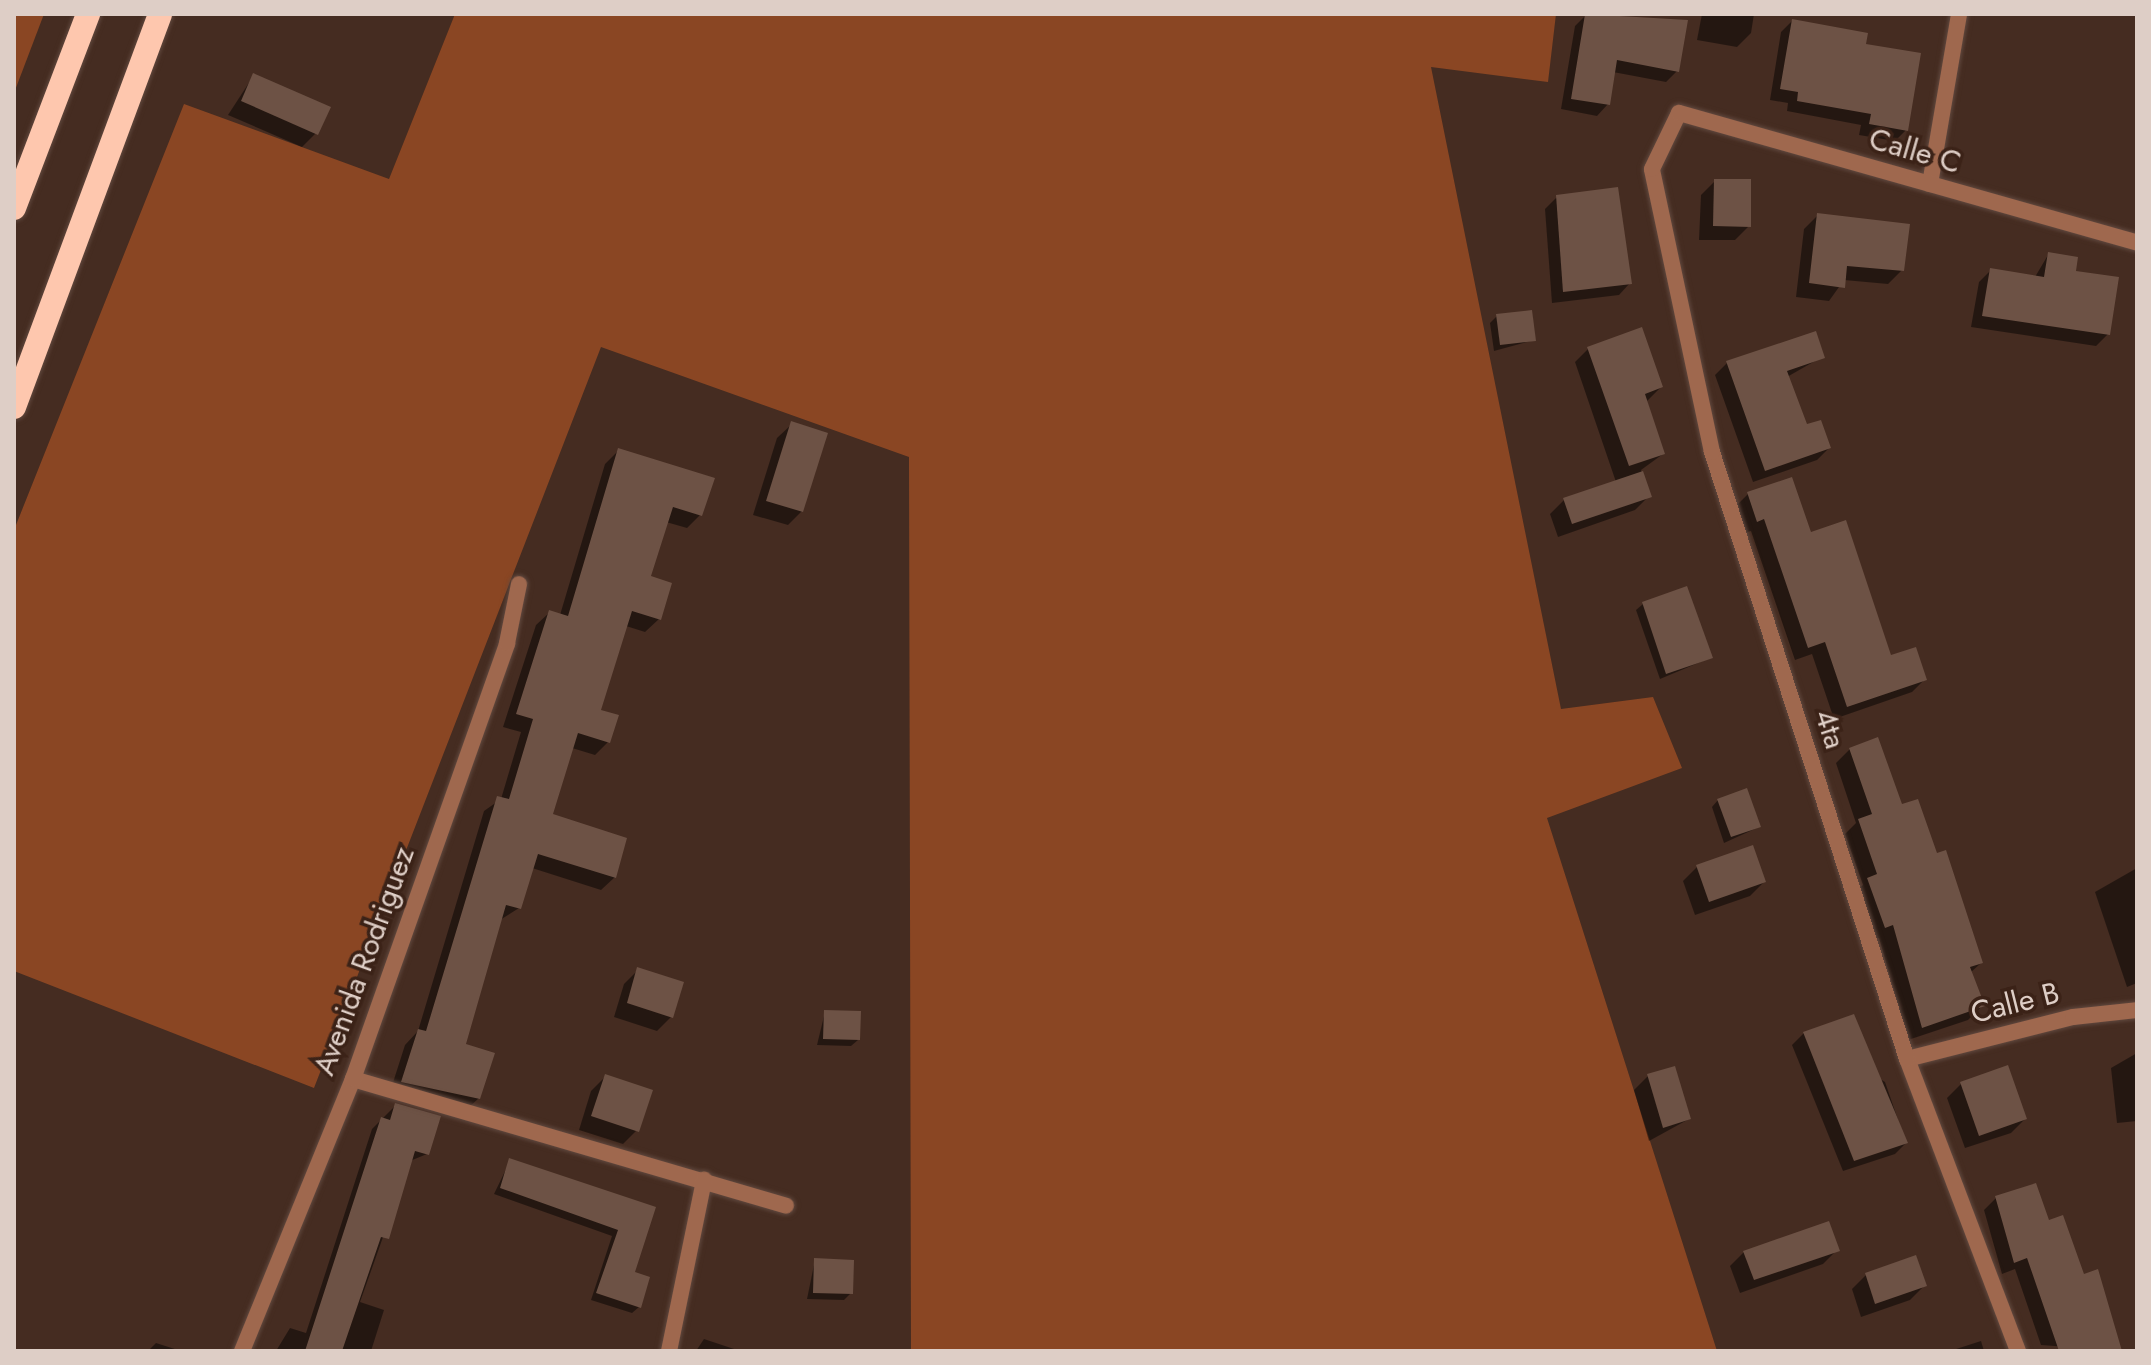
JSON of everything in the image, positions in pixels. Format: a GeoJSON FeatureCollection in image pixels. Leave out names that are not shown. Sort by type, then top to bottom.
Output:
{"type":"FeatureCollection","features":[{"type":"Feature","properties":{"kind":"highway"},"geometry":{"type":"LineString","coordinates":[[14,208],[88,14]]}},
{"type":"Feature","properties":{"kind":"highway"},"geometry":{"type":"LineString","coordinates":[[14,407],[160,14]]}},
{"type":"Feature","properties":{"kind":"street"},"geometry":{"type":"LineString","coordinates":[[1930,184],[1959,14]]}},
{"type":"Feature","properties":{"kind":"street","name":"Calle C"},"geometry":{"type":"LineString","coordinates":[[1679,113],[2137,243]]}},
{"type":"Feature","properties":{"kind":"street","name":"4ta"},"geometry":{"type":"LineString","coordinates":[[1679,113],[1652,169],[1712,452],[1907,1059],[2018,1351]]}},
{"type":"Feature","properties":{"kind":"street","name":"Avenida Rodriguez"},"geometry":{"type":"LineString","coordinates":[[242,1351],[353,1079],[507,643],[519,584]]}},
{"type":"Feature","properties":{"kind":"street","name":"Calle B"},"geometry":{"type":"LineString","coordinates":[[1907,1059],[2073,1017],[2137,1010]]}},
{"type":"Feature","properties":{"kind":"street"},"geometry":{"type":"LineString","coordinates":[[353,1079],[786,1206]]}},
{"type":"Feature","properties":{"kind":"street"},"geometry":{"type":"LineString","coordinates":[[669,1351],[704,1180]]}},
{"type":"Feature","properties":{"kind":"shaded area"},"geometry":{"type":"Polygon","coordinates":[[[14,14],[44,14],[14,93],[14,14]]]}},
{"type":"Feature","properties":{"kind":"shaded area"},"geometry":{"type":"Polygon","coordinates":[[[455,14],[1556,14],[1548,82],[1431,67],[1561,709],[1653,697],[1682,768],[1547,818],[1717,1351],[911,1351],[909,457],[601,347],[314,1088],[14,971],[14,530],[184,104],[389,179],[455,14]]]}},
{"type":"Feature","properties":{"kind":"building"},"geometry":{"type":"Polygon","coordinates":[[[1585,14],[1688,20],[1679,72],[1617,60],[1610,105],[1571,99],[1585,14]]]}},
{"type":"Feature","properties":{"kind":"building"},"geometry":{"type":"Polygon","coordinates":[[[1792,19],[1868,33],[1866,44],[1921,53],[1908,131],[1869,124],[1871,114],[1797,101],[1798,92],[1780,89],[1792,19]]]}},
{"type":"Feature","properties":{"kind":"building"},"geometry":{"type":"Polygon","coordinates":[[[253,73],[331,107],[318,135],[241,101],[253,73]]]}},
{"type":"Feature","properties":{"kind":"building"},"geometry":{"type":"Polygon","coordinates":[[[1714,179],[1751,179],[1751,227],[1713,226],[1714,179]]]}},
{"type":"Feature","properties":{"kind":"building"},"geometry":{"type":"Polygon","coordinates":[[[1618,187],[1632,284],[1563,292],[1556,195],[1618,187]]]}},
{"type":"Feature","properties":{"kind":"building"},"geometry":{"type":"Polygon","coordinates":[[[1817,213],[1910,224],[1904,271],[1847,266],[1845,288],[1809,283],[1817,213]]]}},
{"type":"Feature","properties":{"kind":"building"},"geometry":{"type":"Polygon","coordinates":[[[2048,252],[2078,257],[2076,271],[2119,277],[2110,335],[1982,316],[1990,268],[2044,277],[2048,252]]]}},
{"type":"Feature","properties":{"kind":"building"},"geometry":{"type":"Polygon","coordinates":[[[1532,310],[1536,341],[1500,345],[1496,314],[1532,310]]]}},
{"type":"Feature","properties":{"kind":"building"},"geometry":{"type":"Polygon","coordinates":[[[1642,327],[1663,387],[1645,394],[1665,454],[1629,466],[1587,347],[1642,327]]]}},
{"type":"Feature","properties":{"kind":"building"},"geometry":{"type":"Polygon","coordinates":[[[1816,331],[1825,358],[1787,371],[1807,424],[1821,420],[1831,448],[1765,471],[1726,361],[1816,331]]]}},
{"type":"Feature","properties":{"kind":"building"},"geometry":{"type":"Polygon","coordinates":[[[791,421],[828,433],[803,512],[766,501],[791,421]]]}},
{"type":"Feature","properties":{"kind":"building"},"geometry":{"type":"Polygon","coordinates":[[[618,448],[715,478],[702,516],[673,507],[651,576],[672,583],[661,620],[632,611],[601,710],[619,715],[610,743],[578,733],[553,814],[627,838],[616,878],[538,854],[521,909],[506,905],[466,1044],[495,1053],[480,1099],[401,1082],[418,1029],[426,1031],[497,796],[509,799],[533,719],[516,714],[549,610],[568,616],[618,448]]]}},
{"type":"Feature","properties":{"kind":"building"},"geometry":{"type":"Polygon","coordinates":[[[1643,471],[1652,497],[1572,524],[1563,498],[1643,471]]]}},
{"type":"Feature","properties":{"kind":"building"},"geometry":{"type":"Polygon","coordinates":[[[1792,477],[1811,532],[1846,520],[1891,655],[1916,647],[1927,680],[1847,707],[1825,642],[1808,648],[1764,519],[1757,522],[1747,492],[1792,477]]]}},
{"type":"Feature","properties":{"kind":"building"},"geometry":{"type":"Polygon","coordinates":[[[1687,586],[1713,658],[1666,674],[1642,602],[1687,586]]]}},
{"type":"Feature","properties":{"kind":"building"},"geometry":{"type":"Polygon","coordinates":[[[1878,737],[1902,804],[1918,799],[1937,853],[1946,850],[1983,963],[1970,967],[1985,1006],[1922,1028],[1893,925],[1885,928],[1867,878],[1877,874],[1858,819],[1872,814],[1849,748],[1878,737]]]}},
{"type":"Feature","properties":{"kind":"building"},"geometry":{"type":"Polygon","coordinates":[[[1747,788],[1761,827],[1731,837],[1717,799],[1747,788]]]}},
{"type":"Feature","properties":{"kind":"building"},"geometry":{"type":"Polygon","coordinates":[[[1753,845],[1766,882],[1709,902],[1696,865],[1753,845]]]}},
{"type":"Feature","properties":{"kind":"building"},"geometry":{"type":"Polygon","coordinates":[[[637,967],[684,982],[673,1018],[627,1003],[637,967]]]}},
{"type":"Feature","properties":{"kind":"building"},"geometry":{"type":"Polygon","coordinates":[[[824,1010],[861,1011],[860,1040],[823,1039],[824,1010]]]}},
{"type":"Feature","properties":{"kind":"building"},"geometry":{"type":"Polygon","coordinates":[[[1854,1014],[1908,1143],[1854,1161],[1803,1032],[1854,1014]]]}},
{"type":"Feature","properties":{"kind":"building"},"geometry":{"type":"Polygon","coordinates":[[[2008,1065],[2027,1119],[1979,1136],[1960,1082],[2008,1065]]]}},
{"type":"Feature","properties":{"kind":"building"},"geometry":{"type":"Polygon","coordinates":[[[1675,1066],[1691,1119],[1663,1128],[1647,1074],[1675,1066]]]}},
{"type":"Feature","properties":{"kind":"building"},"geometry":{"type":"Polygon","coordinates":[[[605,1074],[653,1090],[639,1132],[591,1116],[605,1074]]]}},
{"type":"Feature","properties":{"kind":"building"},"geometry":{"type":"Polygon","coordinates":[[[395,1103],[441,1116],[429,1155],[415,1151],[389,1239],[381,1237],[342,1351],[305,1351],[381,1117],[390,1120],[395,1103]]]}},
{"type":"Feature","properties":{"kind":"building"},"geometry":{"type":"Polygon","coordinates":[[[509,1158],[656,1207],[635,1272],[650,1277],[641,1308],[596,1293],[618,1230],[500,1188],[509,1158]]]}},
{"type":"Feature","properties":{"kind":"building"},"geometry":{"type":"Polygon","coordinates":[[[2036,1183],[2049,1220],[2063,1215],[2084,1274],[2098,1269],[2122,1351],[2059,1351],[2027,1258],[2014,1263],[1995,1196],[2036,1183]]]}},
{"type":"Feature","properties":{"kind":"building"},"geometry":{"type":"Polygon","coordinates":[[[1829,1221],[1840,1251],[1754,1280],[1743,1251],[1829,1221]]]}},
{"type":"Feature","properties":{"kind":"building"},"geometry":{"type":"Polygon","coordinates":[[[1916,1255],[1927,1286],[1875,1304],[1865,1273],[1916,1255]]]}},
{"type":"Feature","properties":{"kind":"building"},"geometry":{"type":"Polygon","coordinates":[[[814,1258],[854,1260],[853,1294],[813,1293],[814,1258]]]}}]}
